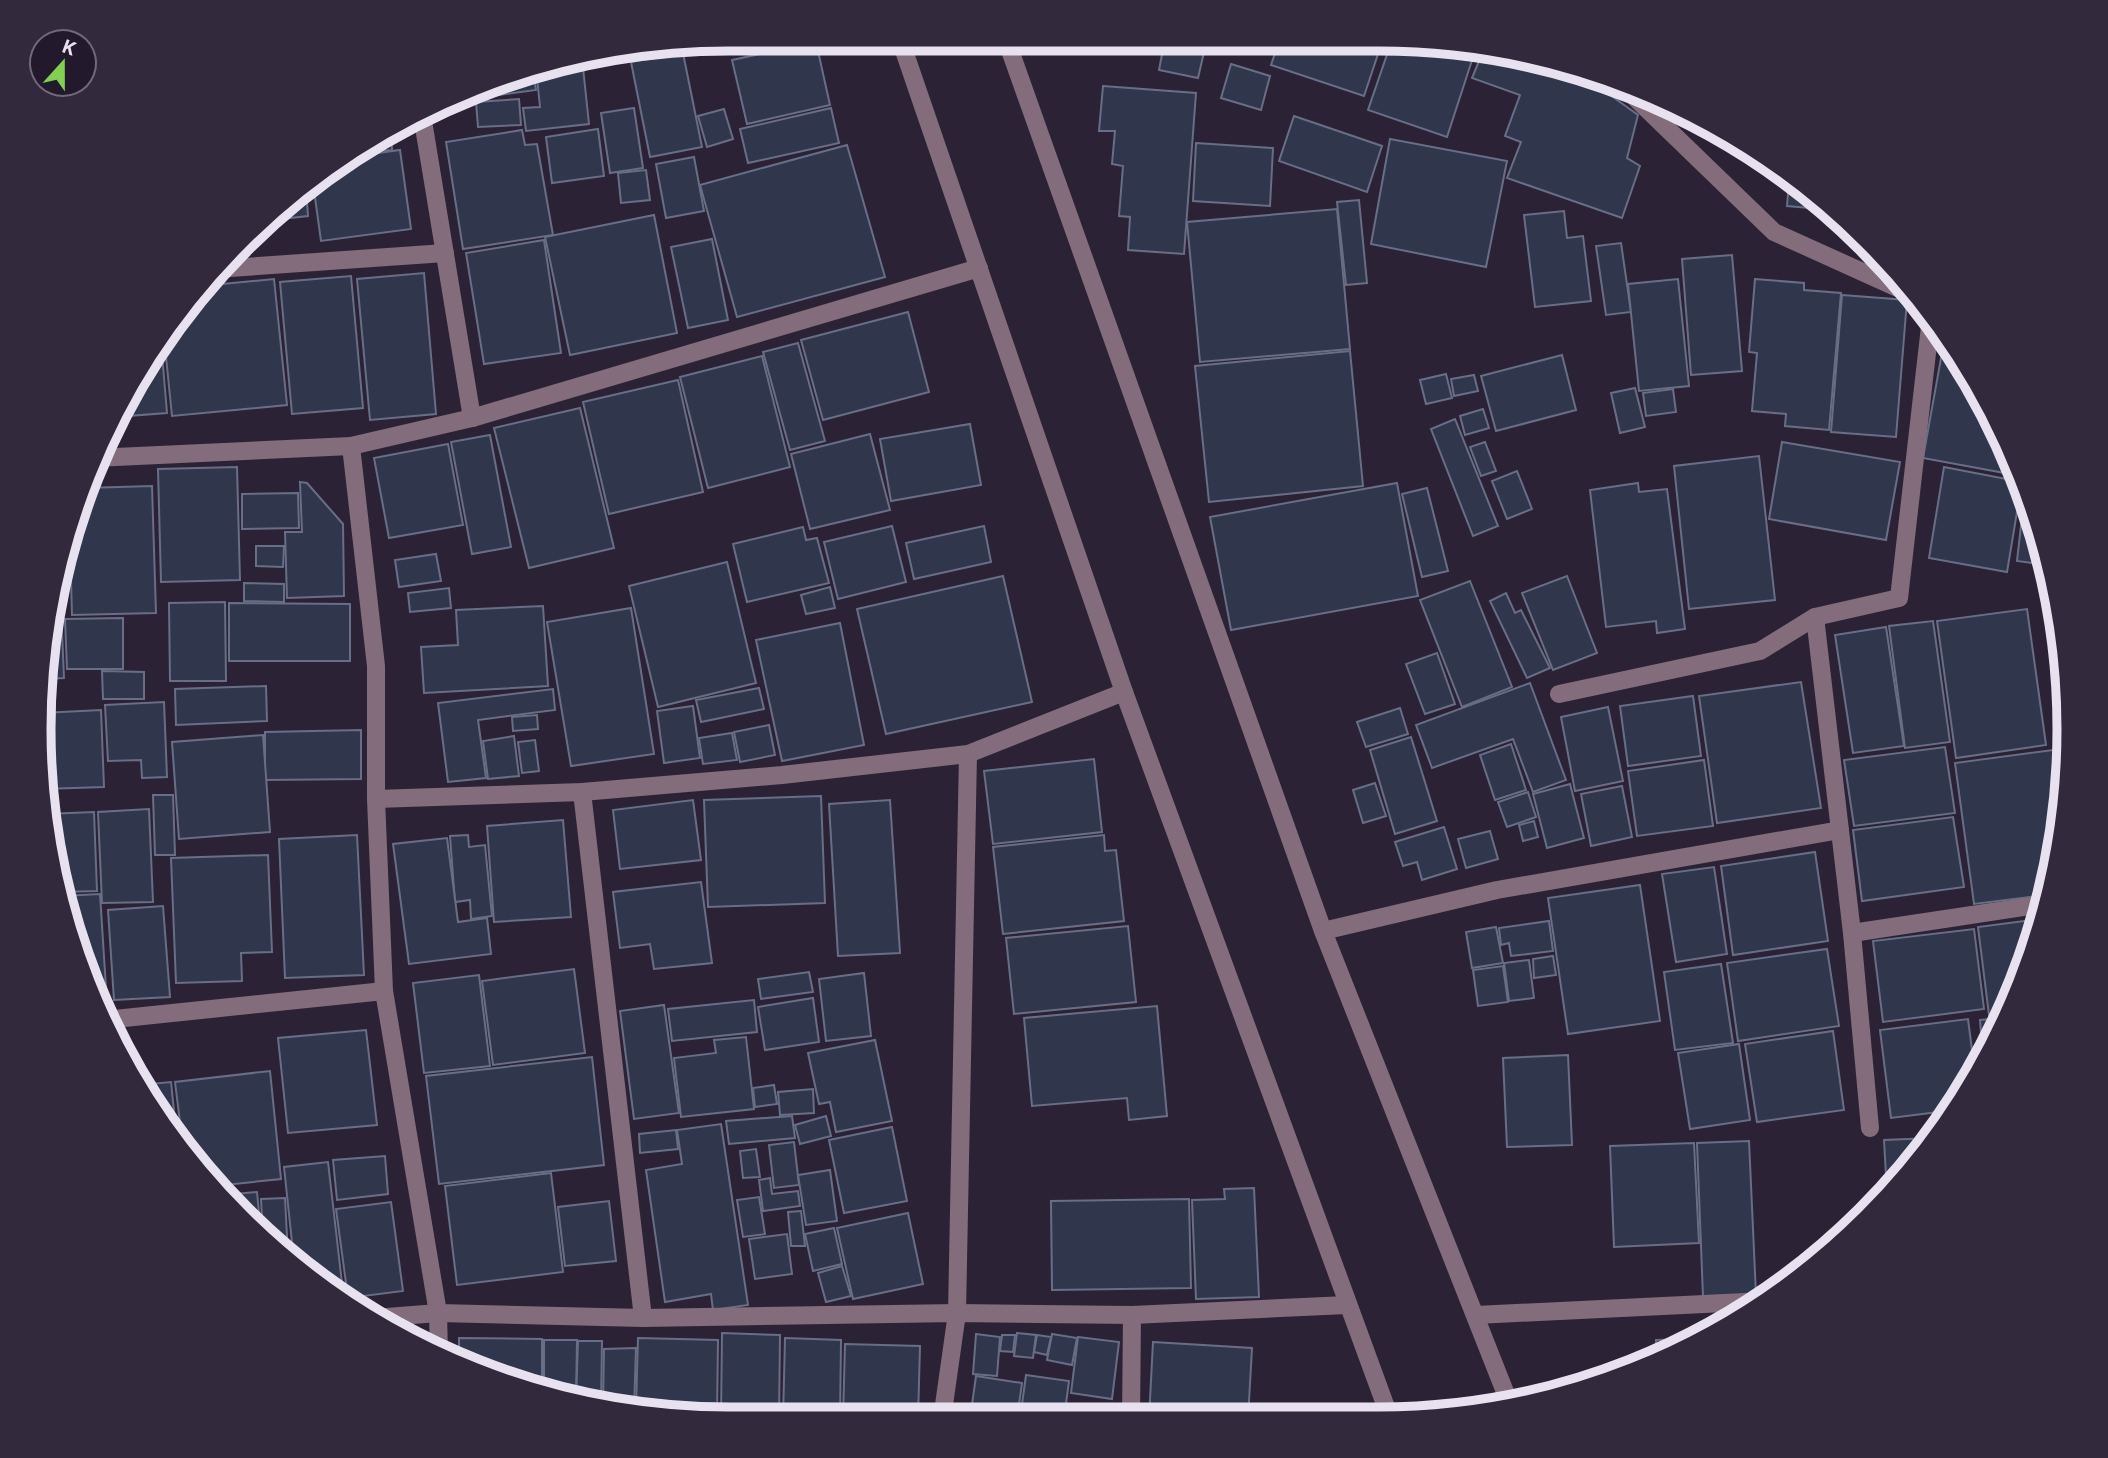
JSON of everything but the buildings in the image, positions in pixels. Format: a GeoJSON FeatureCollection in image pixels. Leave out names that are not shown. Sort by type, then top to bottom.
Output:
{"type":"FeatureCollection","features":[{"type":"Feature","properties":{"kind":"street"},"geometry":{"type":"LineString","coordinates":[[904,51],[1124,692],[1386,1407]]}},
{"type":"Feature","properties":{"kind":"street"},"geometry":{"type":"LineString","coordinates":[[1011,51],[1323,931],[1507,1395]]}},
{"type":"Feature","properties":{"kind":"street"},"geometry":{"type":"LineString","coordinates":[[1640,103],[1774,232],[1892,285]]}},
{"type":"Feature","properties":{"kind":"street"},"geometry":{"type":"LineString","coordinates":[[423,124],[472,418]]}},
{"type":"Feature","properties":{"kind":"street"},"geometry":{"type":"LineString","coordinates":[[232,268],[445,253]]}},
{"type":"Feature","properties":{"kind":"street"},"geometry":{"type":"LineString","coordinates":[[108,457],[351,446],[472,418],[979,268]]}},
{"type":"Feature","properties":{"kind":"street"},"geometry":{"type":"LineString","coordinates":[[1559,694],[1760,651],[1815,617],[1899,598],[1929,333]]}},
{"type":"Feature","properties":{"kind":"street"},"geometry":{"type":"LineString","coordinates":[[351,446],[376,666],[376,799],[383,991],[438,1313],[439,1342]]}},
{"type":"Feature","properties":{"kind":"street"},"geometry":{"type":"LineString","coordinates":[[1815,617],[1852,933],[1870,1128]]}},
{"type":"Feature","properties":{"kind":"street"},"geometry":{"type":"LineString","coordinates":[[376,799],[582,792],[782,775],[968,754],[1124,692]]}},
{"type":"Feature","properties":{"kind":"street"},"geometry":{"type":"LineString","coordinates":[[944,1407],[957,1313],[968,754]]}},
{"type":"Feature","properties":{"kind":"street"},"geometry":{"type":"LineString","coordinates":[[582,792],[643,1318]]}},
{"type":"Feature","properties":{"kind":"street"},"geometry":{"type":"LineString","coordinates":[[1323,931],[1497,890],[1840,830]]}},
{"type":"Feature","properties":{"kind":"street"},"geometry":{"type":"LineString","coordinates":[[1852,933],[2034,906]]}},
{"type":"Feature","properties":{"kind":"street"},"geometry":{"type":"LineString","coordinates":[[116,1019],[383,991]]}},
{"type":"Feature","properties":{"kind":"street"},"geometry":{"type":"LineString","coordinates":[[1476,1315],[1741,1302]]}},
{"type":"Feature","properties":{"kind":"street"},"geometry":{"type":"LineString","coordinates":[[391,1317],[438,1313],[643,1318],[957,1313],[1132,1315],[1348,1305]]}},
{"type":"Feature","properties":{"kind":"street"},"geometry":{"type":"LineString","coordinates":[[1131,1407],[1132,1315]]}}]}
